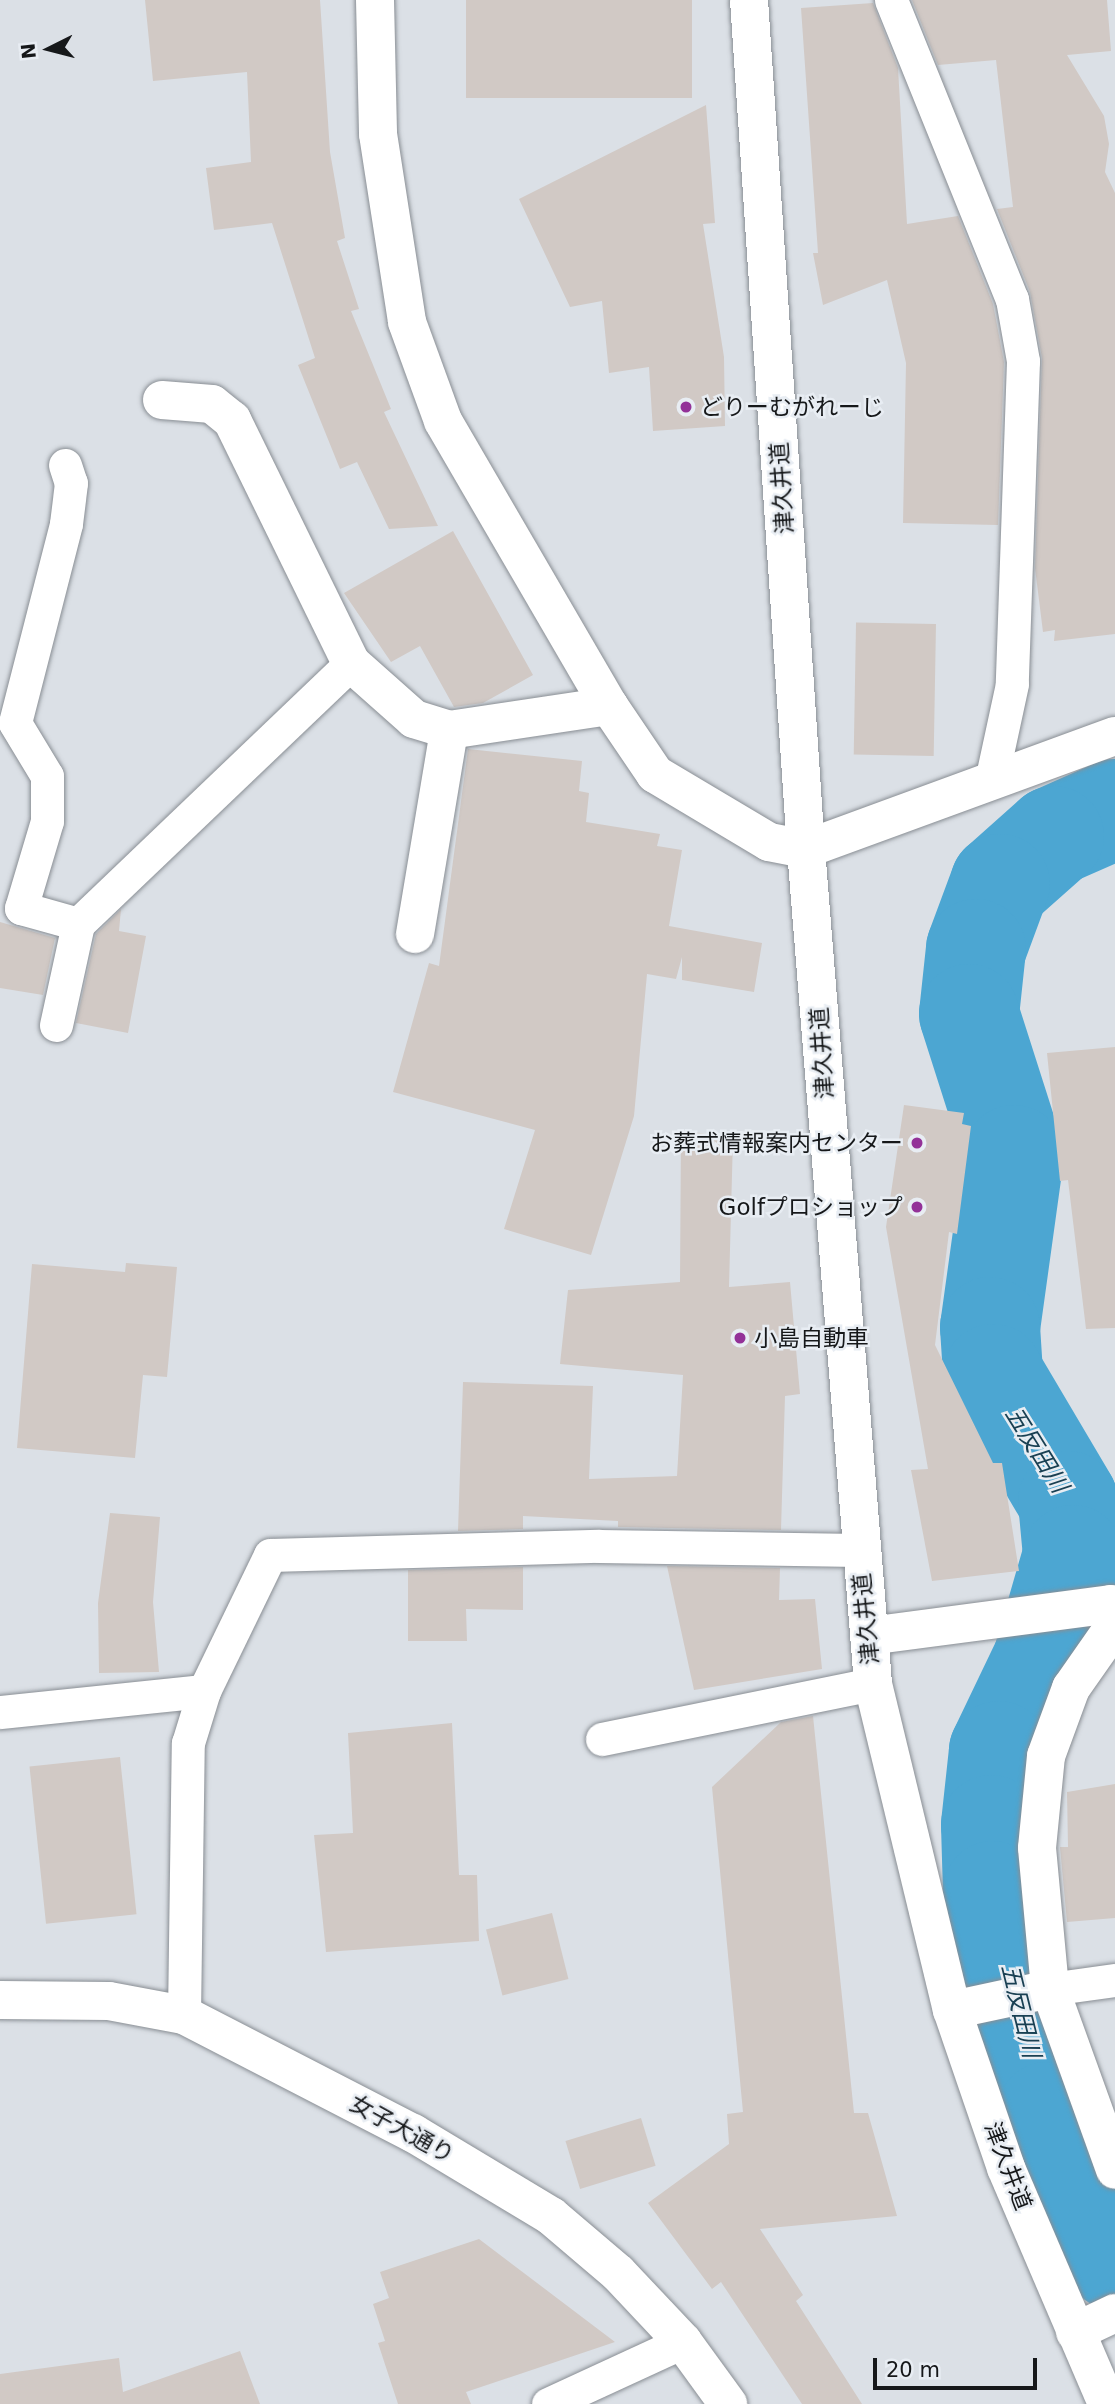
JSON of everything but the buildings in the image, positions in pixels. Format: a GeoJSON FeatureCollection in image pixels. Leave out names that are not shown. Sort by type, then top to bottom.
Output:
{"type":"FeatureCollection","features":[{"type":"Feature","properties":{"kind":"street"},"geometry":{"type":"LineString","coordinates":[[375,0],[378,134],[407,321],[443,421],[609,706],[655,774],[769,842],[806,849],[1115,736]]}},
{"type":"Feature","properties":{"kind":"street","name":"津久井道"},"geometry":{"type":"LineString","coordinates":[[749,0],[806,849],[859,1550],[873,1684],[952,2010],[1006,2168],[1095,2323],[1107,2404]]}},
{"type":"Feature","properties":{"kind":"street"},"geometry":{"type":"LineString","coordinates":[[162,400],[212,404],[232,420],[351,663],[414,719],[449,730],[609,706]]}},
{"type":"Feature","properties":{"kind":"street"},"geometry":{"type":"LineString","coordinates":[[415,934],[449,730]]}},
{"type":"Feature","properties":{"kind":"street"},"geometry":{"type":"LineString","coordinates":[[869,1636],[1111,1604],[1112,1628],[1071,1688],[1046,1756],[1037,1847],[1044,1990],[1115,2170]]}},
{"type":"Feature","properties":{"kind":"street"},"geometry":{"type":"LineString","coordinates":[[952,2010],[1044,1990]]}},
{"type":"Feature","properties":{"kind":"street","name":"女子大通り"},"geometry":{"type":"LineString","coordinates":[[0,2000],[109,2001],[184,2015],[414,2133],[551,2216],[618,2273],[683,2342],[728,2404]]}},
{"type":"Feature","properties":{"kind":"lane"},"geometry":{"type":"LineString","coordinates":[[891,0],[1012,299],[1023,361],[1013,684],[991,781]]}},
{"type":"Feature","properties":{"kind":"lane"},"geometry":{"type":"LineString","coordinates":[[65,465],[71,483],[66,524],[15,723],[47,776],[47,821],[20,908],[78,924]]}},
{"type":"Feature","properties":{"kind":"lane"},"geometry":{"type":"LineString","coordinates":[[56,1024],[78,924],[351,663]]}},
{"type":"Feature","properties":{"kind":"lane"},"geometry":{"type":"LineString","coordinates":[[184,2015],[188,1743],[204,1692],[270,1555],[599,1546],[859,1550]]}},
{"type":"Feature","properties":{"kind":"lane"},"geometry":{"type":"LineString","coordinates":[[602,1739],[873,1684]]}},
{"type":"Feature","properties":{"kind":"lane"},"geometry":{"type":"LineString","coordinates":[[0,1712],[204,1692]]}},
{"type":"Feature","properties":{"kind":"lane"},"geometry":{"type":"LineString","coordinates":[[1044,1990],[1115,1980]]}},
{"type":"Feature","properties":{"kind":"lane"},"geometry":{"type":"LineString","coordinates":[[548,2404],[683,2342]]}},
{"type":"Feature","properties":{"kind":"waterway","name":"五反田川"},"geometry":{"type":"LineString","coordinates":[[1115,809],[1054,836],[1000,884],[976,949],[969,1014],[1014,1155],[990,1327],[993,1374],[1068,1501],[1073,1555],[1043,1659],[999,1751],[991,1825],[993,1891],[1020,2024],[1047,2112],[1115,2260]]}},
{"type":"Feature","properties":{"kind":"place","name":"どりーむがれーじ"},"geometry":{"type":"Point","coordinates":[686,407]}},
{"type":"Feature","properties":{"kind":"place","name":"お葬式情報案内センター"},"geometry":{"type":"Point","coordinates":[917,1143]}},
{"type":"Feature","properties":{"kind":"place","name":"Golfプロショップ"},"geometry":{"type":"Point","coordinates":[917,1207]}},
{"type":"Feature","properties":{"kind":"place","name":"小島自動車"},"geometry":{"type":"Point","coordinates":[740,1338]}}]}
